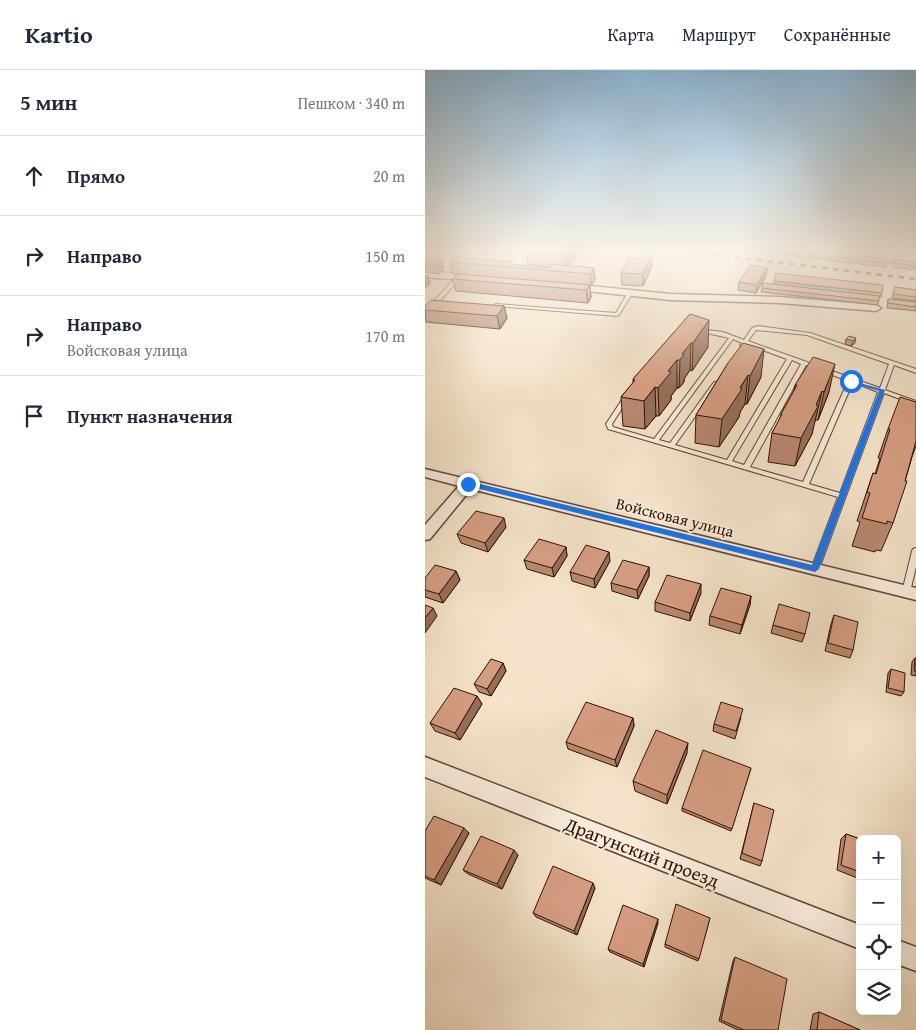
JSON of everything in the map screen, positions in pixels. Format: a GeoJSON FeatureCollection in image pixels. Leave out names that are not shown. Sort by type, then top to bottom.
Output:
{"type":"FeatureCollection","features":[{"type":"Feature","properties":{"kind":"street"},"geometry":{"type":"LineString","coordinates":[[668,297],[780,300],[876,308]]}},
{"type":"Feature","properties":{"kind":"street","name":"Войсковая улица"},"geometry":{"type":"LineString","coordinates":[[425,473],[911,593]]}},
{"type":"Feature","properties":{"kind":"street"},"geometry":{"type":"LineString","coordinates":[[425,535],[468,484]]}},
{"type":"Feature","properties":{"kind":"street","name":"Драгунский проезд"},"geometry":{"type":"LineString","coordinates":[[425,766],[856,935]]}},
{"type":"Feature","properties":{"kind":"street"},"geometry":{"type":"LineString","coordinates":[[901,953],[916,959]]}},
{"type":"Feature","properties":{"kind":"lane"},"geometry":{"type":"LineString","coordinates":[[425,314],[442,297]]}},
{"type":"Feature","properties":{"kind":"lane"},"geometry":{"type":"LineString","coordinates":[[488,305],[617,315],[628,297]]}},
{"type":"Feature","properties":{"kind":"lane"},"geometry":{"type":"LineString","coordinates":[[439,301],[449,302]]}},
{"type":"Feature","properties":{"kind":"lane"},"geometry":{"type":"LineString","coordinates":[[739,350],[754,329],[804,333],[916,371]]}},
{"type":"Feature","properties":{"kind":"lane"},"geometry":{"type":"LineString","coordinates":[[695,330],[719,333],[916,403]]}},
{"type":"Feature","properties":{"kind":"lane"},"geometry":{"type":"LineString","coordinates":[[655,442],[732,338]]}},
{"type":"Feature","properties":{"kind":"lane"},"geometry":{"type":"LineString","coordinates":[[728,463],[790,359]]}},
{"type":"Feature","properties":{"kind":"lane"},"geometry":{"type":"LineString","coordinates":[[815,569],[893,363]]}},
{"type":"Feature","properties":{"kind":"lane"},"geometry":{"type":"LineString","coordinates":[[746,468],[804,364]]}},
{"type":"Feature","properties":{"kind":"lane"},"geometry":{"type":"LineString","coordinates":[[671,446],[722,374]]}},
{"type":"Feature","properties":{"kind":"lane"},"geometry":{"type":"LineString","coordinates":[[805,485],[851,381]]}},
{"type":"Feature","properties":{"kind":"lane"},"geometry":{"type":"LineString","coordinates":[[629,394],[609,426],[613,429],[843,496]]}},
{"type":"Feature","properties":{"kind":"lane"},"geometry":{"type":"LineString","coordinates":[[911,593],[916,551]]}},
{"type":"Feature","properties":{"kind":"building"},"geometry":{"type":"Polygon","coordinates":[[[841,297],[879,297],[879,301],[841,297]]]}},
{"type":"Feature","properties":{"kind":"building"},"geometry":{"type":"Polygon","coordinates":[[[888,299],[916,302],[916,307],[888,303],[888,299]]]}},
{"type":"Feature","properties":{"kind":"building"},"geometry":{"type":"Polygon","coordinates":[[[431,300],[504,306],[497,316],[425,310],[425,306],[431,300]]]}},
{"type":"Feature","properties":{"kind":"building"},"geometry":{"type":"Polygon","coordinates":[[[690,314],[709,320],[693,343],[682,354],[684,354],[680,360],[677,360],[668,371],[671,372],[658,388],[655,387],[644,401],[621,397],[635,380],[633,379],[690,314]]]}},
{"type":"Feature","properties":{"kind":"building"},"geometry":{"type":"Polygon","coordinates":[[[849,336],[856,338],[853,341],[846,339],[849,336]]]}},
{"type":"Feature","properties":{"kind":"building"},"geometry":{"type":"Polygon","coordinates":[[[743,343],[764,349],[750,376],[748,375],[740,388],[742,389],[722,419],[696,415],[728,363],[743,343]]]}},
{"type":"Feature","properties":{"kind":"building"},"geometry":{"type":"Polygon","coordinates":[[[813,357],[835,364],[824,392],[822,391],[816,405],[818,406],[801,438],[772,433],[797,385],[795,385],[813,357]]]}},
{"type":"Feature","properties":{"kind":"building"},"geometry":{"type":"Polygon","coordinates":[[[900,397],[916,402],[916,441],[905,481],[907,481],[893,523],[887,521],[887,524],[862,518],[870,493],[867,492],[873,473],[876,474],[890,429],[888,429],[900,397]]]}},
{"type":"Feature","properties":{"kind":"building"},"geometry":{"type":"Polygon","coordinates":[[[476,511],[504,518],[485,543],[457,534],[476,511]]]}},
{"type":"Feature","properties":{"kind":"building"},"geometry":{"type":"Polygon","coordinates":[[[539,539],[566,547],[552,568],[524,560],[539,539]]]}},
{"type":"Feature","properties":{"kind":"building"},"geometry":{"type":"Polygon","coordinates":[[[586,545],[609,552],[594,579],[570,572],[586,545]]]}},
{"type":"Feature","properties":{"kind":"building"},"geometry":{"type":"Polygon","coordinates":[[[623,560],[649,567],[637,590],[611,583],[623,560]]]}},
{"type":"Feature","properties":{"kind":"building"},"geometry":{"type":"Polygon","coordinates":[[[435,565],[456,571],[439,594],[425,590],[425,578],[435,565]]]}},
{"type":"Feature","properties":{"kind":"building"},"geometry":{"type":"Polygon","coordinates":[[[667,575],[701,584],[690,613],[655,602],[667,575]]]}},
{"type":"Feature","properties":{"kind":"building"},"geometry":{"type":"Polygon","coordinates":[[[721,588],[751,596],[742,625],[710,616],[721,588]]]}},
{"type":"Feature","properties":{"kind":"building"},"geometry":{"type":"Polygon","coordinates":[[[779,604],[810,613],[805,634],[773,625],[779,604]]]}},
{"type":"Feature","properties":{"kind":"building"},"geometry":{"type":"Polygon","coordinates":[[[425,605],[433,608],[425,618],[425,605]]]}},
{"type":"Feature","properties":{"kind":"building"},"geometry":{"type":"Polygon","coordinates":[[[834,615],[858,622],[853,650],[828,643],[834,615]]]}},
{"type":"Feature","properties":{"kind":"building"},"geometry":{"type":"Polygon","coordinates":[[[915,658],[916,671],[914,671],[915,658]]]}},
{"type":"Feature","properties":{"kind":"building"},"geometry":{"type":"Polygon","coordinates":[[[491,659],[503,663],[487,689],[474,684],[491,659]]]}},
{"type":"Feature","properties":{"kind":"building"},"geometry":{"type":"Polygon","coordinates":[[[891,669],[905,673],[904,692],[888,688],[891,669]]]}},
{"type":"Feature","properties":{"kind":"building"},"geometry":{"type":"Polygon","coordinates":[[[454,688],[477,696],[455,733],[430,723],[454,688]]]}},
{"type":"Feature","properties":{"kind":"building"},"geometry":{"type":"Polygon","coordinates":[[[586,702],[633,718],[615,760],[566,742],[586,702]]]}},
{"type":"Feature","properties":{"kind":"building"},"geometry":{"type":"Polygon","coordinates":[[[721,702],[743,709],[736,731],[714,724],[721,702]]]}},
{"type":"Feature","properties":{"kind":"building"},"geometry":{"type":"Polygon","coordinates":[[[656,730],[688,743],[667,795],[633,781],[656,730]]]}},
{"type":"Feature","properties":{"kind":"building"},"geometry":{"type":"Polygon","coordinates":[[[703,750],[751,768],[732,829],[682,808],[703,750]]]}},
{"type":"Feature","properties":{"kind":"building"},"geometry":{"type":"Polygon","coordinates":[[[754,803],[774,810],[762,861],[742,853],[754,803]]]}},
{"type":"Feature","properties":{"kind":"building"},"geometry":{"type":"Polygon","coordinates":[[[434,816],[464,828],[434,880],[425,876],[425,831],[434,816]]]}},
{"type":"Feature","properties":{"kind":"building"},"geometry":{"type":"Polygon","coordinates":[[[846,834],[856,838],[856,871],[841,865],[846,834]]]}},
{"type":"Feature","properties":{"kind":"building"},"geometry":{"type":"Polygon","coordinates":[[[481,836],[514,850],[497,884],[463,870],[481,836]]]}},
{"type":"Feature","properties":{"kind":"building"},"geometry":{"type":"Polygon","coordinates":[[[553,866],[593,883],[574,931],[533,913],[553,866]]]}},
{"type":"Feature","properties":{"kind":"building"},"geometry":{"type":"Polygon","coordinates":[[[676,904],[710,918],[699,959],[665,944],[676,904]]]}},
{"type":"Feature","properties":{"kind":"building"},"geometry":{"type":"Polygon","coordinates":[[[623,905],[658,919],[643,964],[608,949],[623,905]]]}},
{"type":"Feature","properties":{"kind":"building"},"geometry":{"type":"Polygon","coordinates":[[[735,957],[787,979],[778,1030],[744,1030],[721,1020],[735,957]]]}},
{"type":"Feature","properties":{"kind":"building"},"geometry":{"type":"Polygon","coordinates":[[[819,1012],[860,1030],[817,1030],[819,1012]]]}},
{"type":"Feature","properties":{"kind":"route"},"geometry":{"type":"LineString","coordinates":[[468,484],[815,569],[882,390],[851,381]]}}]}
